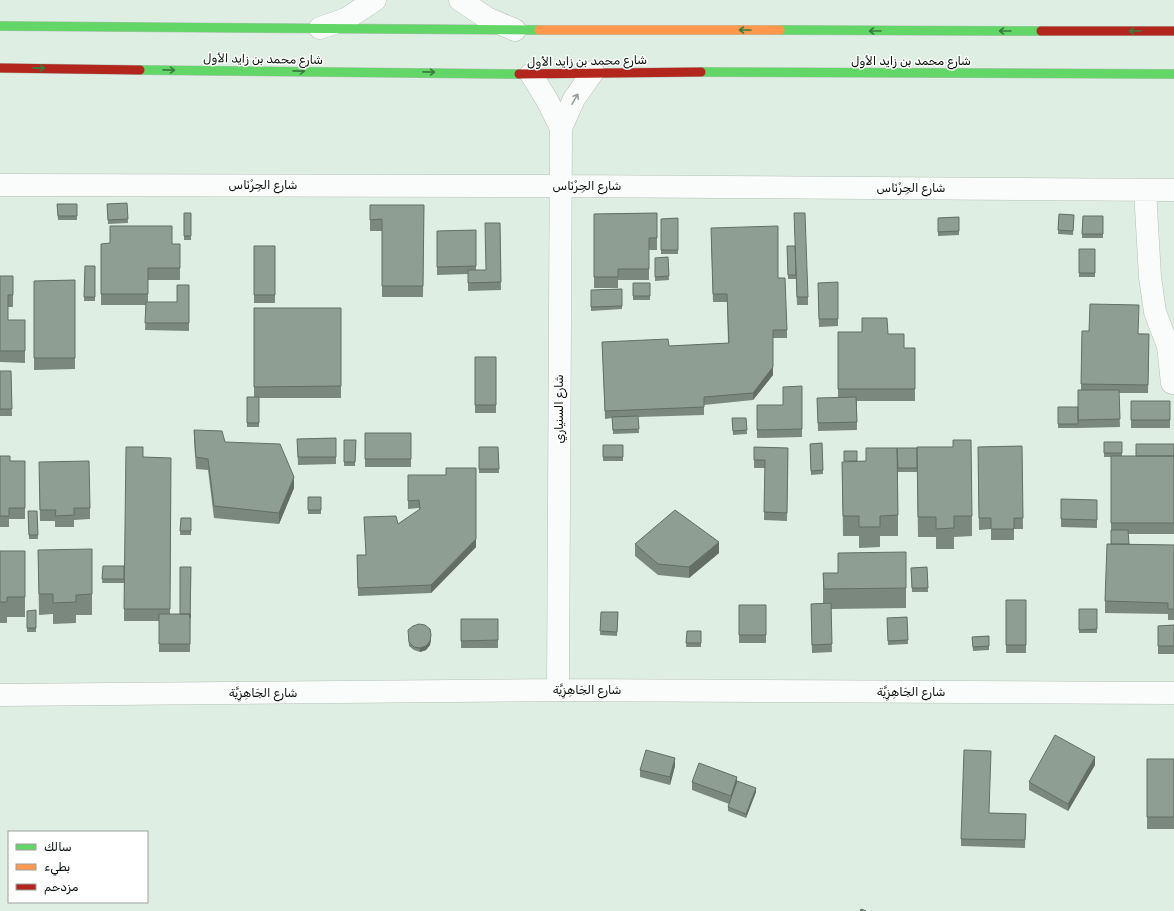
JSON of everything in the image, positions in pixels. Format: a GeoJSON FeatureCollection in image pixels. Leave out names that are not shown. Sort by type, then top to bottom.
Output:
{"type":"FeatureCollection","features":[{"type":"Feature","properties":{"kind":"main road"},"geometry":{"type":"LineString","coordinates":[[0,26],[515,30],[1174,31]]}},
{"type":"Feature","properties":{"kind":"main road","name":"شارع محمد بن زايد الأول"},"geometry":{"type":"LineString","coordinates":[[0,68],[531,74],[593,72],[1174,74]]}},
{"type":"Feature","properties":{"kind":"street"},"geometry":{"type":"LineString","coordinates":[[317,29],[346,19],[375,0]]}},
{"type":"Feature","properties":{"kind":"street"},"geometry":{"type":"LineString","coordinates":[[460,0],[487,18],[515,30]]}},
{"type":"Feature","properties":{"kind":"street","name":"شارع السنياري"},"geometry":{"type":"LineString","coordinates":[[558,690],[561,128],[574,99],[593,72]]}},
{"type":"Feature","properties":{"kind":"street","name":"شارع السنياري"},"geometry":{"type":"LineString","coordinates":[[531,74],[547,100],[561,128]]}},
{"type":"Feature","properties":{"kind":"street","name":"شارع الجِرْنَاس"},"geometry":{"type":"LineString","coordinates":[[0,185],[560,186],[1174,190]]}},
{"type":"Feature","properties":{"kind":"street"},"geometry":{"type":"LineString","coordinates":[[1145,190],[1150,277],[1155,312],[1168,346],[1172,383]]}},
{"type":"Feature","properties":{"kind":"street","name":"شارع الجَاهِزِيَّة"},"geometry":{"type":"LineString","coordinates":[[0,695],[558,690],[1174,692]]}},
{"type":"Feature","properties":{"kind":"building"},"geometry":{"type":"Polygon","coordinates":[[[127,203],[128,219],[108,220],[107,204],[127,203]]]}},
{"type":"Feature","properties":{"kind":"building"},"geometry":{"type":"Polygon","coordinates":[[[57,204],[77,204],[77,216],[58,216],[57,204]]]}},
{"type":"Feature","properties":{"kind":"building"},"geometry":{"type":"Polygon","coordinates":[[[370,205],[424,205],[423,286],[382,286],[382,219],[370,220],[370,205]]]}},
{"type":"Feature","properties":{"kind":"building"},"geometry":{"type":"Polygon","coordinates":[[[184,213],[191,213],[191,236],[184,236],[184,213]]]}},
{"type":"Feature","properties":{"kind":"building"},"geometry":{"type":"Polygon","coordinates":[[[657,213],[657,238],[649,238],[649,269],[618,269],[618,277],[594,277],[594,214],[657,213]]]}},
{"type":"Feature","properties":{"kind":"building"},"geometry":{"type":"Polygon","coordinates":[[[794,213],[805,213],[808,297],[797,297],[794,213]]]}},
{"type":"Feature","properties":{"kind":"building"},"geometry":{"type":"Polygon","coordinates":[[[1059,214],[1074,215],[1073,231],[1058,230],[1059,214]]]}},
{"type":"Feature","properties":{"kind":"building"},"geometry":{"type":"Polygon","coordinates":[[[1083,216],[1103,216],[1103,234],[1082,234],[1083,216]]]}},
{"type":"Feature","properties":{"kind":"building"},"geometry":{"type":"Polygon","coordinates":[[[959,217],[959,231],[938,232],[938,218],[959,217]]]}},
{"type":"Feature","properties":{"kind":"building"},"geometry":{"type":"Polygon","coordinates":[[[678,218],[678,250],[661,250],[661,219],[678,218]]]}},
{"type":"Feature","properties":{"kind":"building"},"geometry":{"type":"Polygon","coordinates":[[[485,223],[500,223],[501,282],[468,283],[468,270],[486,270],[485,223]]]}},
{"type":"Feature","properties":{"kind":"building"},"geometry":{"type":"Polygon","coordinates":[[[110,226],[172,226],[172,244],[180,244],[180,268],[148,268],[148,294],[101,294],[101,244],[110,243],[110,226]]]}},
{"type":"Feature","properties":{"kind":"building"},"geometry":{"type":"Polygon","coordinates":[[[778,226],[778,278],[785,278],[787,330],[773,330],[773,367],[753,393],[704,397],[704,407],[605,411],[602,342],[668,339],[669,346],[729,343],[727,294],[713,294],[711,228],[778,226]]]}},
{"type":"Feature","properties":{"kind":"building"},"geometry":{"type":"Polygon","coordinates":[[[476,230],[476,266],[437,267],[437,231],[476,230]]]}},
{"type":"Feature","properties":{"kind":"building"},"geometry":{"type":"Polygon","coordinates":[[[254,246],[275,246],[275,295],[254,295],[254,246]]]}},
{"type":"Feature","properties":{"kind":"building"},"geometry":{"type":"Polygon","coordinates":[[[787,246],[795,246],[796,275],[788,275],[787,246]]]}},
{"type":"Feature","properties":{"kind":"building"},"geometry":{"type":"Polygon","coordinates":[[[1079,249],[1095,249],[1095,273],[1079,273],[1079,249]]]}},
{"type":"Feature","properties":{"kind":"building"},"geometry":{"type":"Polygon","coordinates":[[[668,257],[669,276],[655,277],[655,258],[668,257]]]}},
{"type":"Feature","properties":{"kind":"building"},"geometry":{"type":"Polygon","coordinates":[[[85,266],[95,266],[95,297],[84,297],[85,266]]]}},
{"type":"Feature","properties":{"kind":"building"},"geometry":{"type":"Polygon","coordinates":[[[0,276],[13,276],[13,295],[8,295],[8,320],[25,320],[25,351],[0,351],[0,276]]]}},
{"type":"Feature","properties":{"kind":"building"},"geometry":{"type":"Polygon","coordinates":[[[75,280],[75,358],[34,358],[34,281],[75,280]]]}},
{"type":"Feature","properties":{"kind":"building"},"geometry":{"type":"Polygon","coordinates":[[[838,282],[838,319],[819,319],[818,283],[838,282]]]}},
{"type":"Feature","properties":{"kind":"building"},"geometry":{"type":"Polygon","coordinates":[[[633,283],[650,283],[650,296],[633,296],[633,283]]]}},
{"type":"Feature","properties":{"kind":"building"},"geometry":{"type":"Polygon","coordinates":[[[177,285],[189,285],[189,323],[145,323],[146,302],[177,302],[177,285]]]}},
{"type":"Feature","properties":{"kind":"building"},"geometry":{"type":"Polygon","coordinates":[[[622,289],[622,306],[591,307],[591,290],[622,289]]]}},
{"type":"Feature","properties":{"kind":"building"},"geometry":{"type":"Polygon","coordinates":[[[1090,304],[1139,305],[1138,334],[1149,334],[1148,385],[1081,384],[1082,331],[1089,331],[1090,304]]]}},
{"type":"Feature","properties":{"kind":"building"},"geometry":{"type":"Polygon","coordinates":[[[254,308],[341,308],[341,386],[254,387],[254,308]]]}},
{"type":"Feature","properties":{"kind":"building"},"geometry":{"type":"Polygon","coordinates":[[[862,318],[887,318],[888,334],[904,334],[904,348],[915,348],[915,389],[838,389],[838,332],[862,332],[862,318]]]}},
{"type":"Feature","properties":{"kind":"building"},"geometry":{"type":"Polygon","coordinates":[[[475,357],[496,357],[496,405],[475,405],[475,357]]]}},
{"type":"Feature","properties":{"kind":"building"},"geometry":{"type":"Polygon","coordinates":[[[0,371],[11,371],[12,409],[0,409],[0,371]]]}},
{"type":"Feature","properties":{"kind":"building"},"geometry":{"type":"Polygon","coordinates":[[[802,386],[802,429],[757,430],[757,405],[783,405],[783,387],[802,386]]]}},
{"type":"Feature","properties":{"kind":"building"},"geometry":{"type":"Polygon","coordinates":[[[1078,390],[1119,390],[1120,419],[1078,420],[1078,390]]]}},
{"type":"Feature","properties":{"kind":"building"},"geometry":{"type":"Polygon","coordinates":[[[247,397],[259,397],[259,423],[247,423],[247,397]]]}},
{"type":"Feature","properties":{"kind":"building"},"geometry":{"type":"Polygon","coordinates":[[[856,397],[857,422],[818,423],[817,398],[856,397]]]}},
{"type":"Feature","properties":{"kind":"building"},"geometry":{"type":"Polygon","coordinates":[[[1131,401],[1170,401],[1170,420],[1131,420],[1131,401]]]}},
{"type":"Feature","properties":{"kind":"building"},"geometry":{"type":"Polygon","coordinates":[[[1058,407],[1078,407],[1078,424],[1058,424],[1058,407]]]}},
{"type":"Feature","properties":{"kind":"building"},"geometry":{"type":"Polygon","coordinates":[[[638,416],[639,429],[613,430],[612,417],[638,416]]]}},
{"type":"Feature","properties":{"kind":"building"},"geometry":{"type":"Polygon","coordinates":[[[732,418],[746,418],[747,430],[733,431],[732,418]]]}},
{"type":"Feature","properties":{"kind":"building"},"geometry":{"type":"Polygon","coordinates":[[[194,430],[222,431],[225,442],[280,444],[294,477],[279,513],[214,506],[208,459],[196,457],[194,430]]]}},
{"type":"Feature","properties":{"kind":"building"},"geometry":{"type":"Polygon","coordinates":[[[365,433],[411,433],[411,459],[365,459],[365,433]]]}},
{"type":"Feature","properties":{"kind":"building"},"geometry":{"type":"Polygon","coordinates":[[[336,438],[336,457],[298,457],[297,439],[336,438]]]}},
{"type":"Feature","properties":{"kind":"building"},"geometry":{"type":"Polygon","coordinates":[[[344,440],[356,440],[355,462],[344,462],[344,440]]]}},
{"type":"Feature","properties":{"kind":"building"},"geometry":{"type":"Polygon","coordinates":[[[953,440],[971,440],[972,516],[954,516],[954,528],[936,529],[936,517],[918,517],[917,447],[953,447],[953,440]]]}},
{"type":"Feature","properties":{"kind":"building"},"geometry":{"type":"Polygon","coordinates":[[[1104,442],[1122,442],[1122,453],[1104,453],[1104,442]]]}},
{"type":"Feature","properties":{"kind":"building"},"geometry":{"type":"Polygon","coordinates":[[[822,443],[823,470],[811,471],[810,444],[822,443]]]}},
{"type":"Feature","properties":{"kind":"building"},"geometry":{"type":"Polygon","coordinates":[[[1136,444],[1174,444],[1174,456],[1136,456],[1136,444]]]}},
{"type":"Feature","properties":{"kind":"building"},"geometry":{"type":"Polygon","coordinates":[[[603,445],[623,445],[623,457],[603,457],[603,445]]]}},
{"type":"Feature","properties":{"kind":"building"},"geometry":{"type":"Polygon","coordinates":[[[1022,446],[1023,518],[1014,518],[1014,529],[991,529],[991,518],[979,518],[978,447],[1022,446]]]}},
{"type":"Feature","properties":{"kind":"building"},"geometry":{"type":"Polygon","coordinates":[[[126,447],[143,447],[143,457],[171,458],[170,609],[124,609],[126,447]]]}},
{"type":"Feature","properties":{"kind":"building"},"geometry":{"type":"Polygon","coordinates":[[[479,447],[498,447],[499,469],[479,469],[479,447]]]}},
{"type":"Feature","properties":{"kind":"building"},"geometry":{"type":"Polygon","coordinates":[[[754,447],[788,448],[787,513],[764,512],[765,460],[754,460],[754,447]]]}},
{"type":"Feature","properties":{"kind":"building"},"geometry":{"type":"Polygon","coordinates":[[[866,448],[897,448],[898,515],[880,516],[880,527],[859,527],[859,516],[843,516],[842,462],[866,461],[866,448]]]}},
{"type":"Feature","properties":{"kind":"building"},"geometry":{"type":"Polygon","coordinates":[[[897,448],[917,448],[917,468],[898,468],[897,448]]]}},
{"type":"Feature","properties":{"kind":"building"},"geometry":{"type":"Polygon","coordinates":[[[844,451],[857,451],[857,461],[844,461],[844,451]]]}},
{"type":"Feature","properties":{"kind":"building"},"geometry":{"type":"Polygon","coordinates":[[[0,456],[10,456],[10,461],[25,461],[25,508],[9,508],[9,516],[0,516],[0,456]]]}},
{"type":"Feature","properties":{"kind":"building"},"geometry":{"type":"Polygon","coordinates":[[[1111,456],[1174,456],[1174,523],[1111,523],[1111,456]]]}},
{"type":"Feature","properties":{"kind":"building"},"geometry":{"type":"Polygon","coordinates":[[[89,461],[90,508],[74,508],[74,515],[55,516],[56,510],[40,510],[39,462],[89,461]]]}},
{"type":"Feature","properties":{"kind":"building"},"geometry":{"type":"Polygon","coordinates":[[[446,468],[476,468],[476,539],[431,585],[358,588],[357,555],[366,555],[364,517],[396,516],[398,524],[420,509],[419,500],[408,501],[408,475],[446,475],[446,468]]]}},
{"type":"Feature","properties":{"kind":"building"},"geometry":{"type":"Polygon","coordinates":[[[308,497],[321,497],[321,510],[308,510],[308,497]]]}},
{"type":"Feature","properties":{"kind":"building"},"geometry":{"type":"Polygon","coordinates":[[[1061,499],[1097,500],[1097,520],[1061,519],[1061,499]]]}},
{"type":"Feature","properties":{"kind":"building"},"geometry":{"type":"Polygon","coordinates":[[[675,510],[719,542],[689,567],[658,564],[635,544],[675,510]]]}},
{"type":"Feature","properties":{"kind":"building"},"geometry":{"type":"Polygon","coordinates":[[[28,511],[37,511],[38,535],[29,535],[28,511]]]}},
{"type":"Feature","properties":{"kind":"building"},"geometry":{"type":"Polygon","coordinates":[[[181,518],[191,518],[191,531],[180,531],[181,518]]]}},
{"type":"Feature","properties":{"kind":"building"},"geometry":{"type":"Polygon","coordinates":[[[1111,530],[1128,530],[1129,544],[1111,544],[1111,530]]]}},
{"type":"Feature","properties":{"kind":"building"},"geometry":{"type":"Polygon","coordinates":[[[1107,544],[1174,545],[1174,609],[1168,609],[1168,603],[1105,601],[1107,544]]]}},
{"type":"Feature","properties":{"kind":"building"},"geometry":{"type":"Polygon","coordinates":[[[92,549],[92,594],[76,595],[76,602],[53,603],[53,594],[39,594],[38,550],[92,549]]]}},
{"type":"Feature","properties":{"kind":"building"},"geometry":{"type":"Polygon","coordinates":[[[0,551],[25,551],[25,597],[7,597],[7,602],[0,602],[0,551]]]}},
{"type":"Feature","properties":{"kind":"building"},"geometry":{"type":"Polygon","coordinates":[[[906,552],[906,588],[824,589],[823,573],[838,573],[838,553],[906,552]]]}},
{"type":"Feature","properties":{"kind":"building"},"geometry":{"type":"Polygon","coordinates":[[[103,566],[124,566],[124,579],[102,579],[103,566]]]}},
{"type":"Feature","properties":{"kind":"building"},"geometry":{"type":"Polygon","coordinates":[[[180,567],[191,567],[190,618],[190,614],[180,614],[180,567]]]}},
{"type":"Feature","properties":{"kind":"building"},"geometry":{"type":"Polygon","coordinates":[[[927,567],[928,588],[912,588],[911,568],[927,567]]]}},
{"type":"Feature","properties":{"kind":"building"},"geometry":{"type":"Polygon","coordinates":[[[1006,600],[1026,600],[1026,645],[1006,645],[1006,600]]]}},
{"type":"Feature","properties":{"kind":"building"},"geometry":{"type":"Polygon","coordinates":[[[831,603],[832,644],[812,645],[811,604],[831,603]]]}},
{"type":"Feature","properties":{"kind":"building"},"geometry":{"type":"Polygon","coordinates":[[[739,605],[766,605],[766,635],[739,635],[739,605]]]}},
{"type":"Feature","properties":{"kind":"building"},"geometry":{"type":"Polygon","coordinates":[[[1079,609],[1097,609],[1097,629],[1079,630],[1079,609]]]}},
{"type":"Feature","properties":{"kind":"building"},"geometry":{"type":"Polygon","coordinates":[[[36,610],[36,628],[27,628],[27,611],[36,610]]]}},
{"type":"Feature","properties":{"kind":"building"},"geometry":{"type":"Polygon","coordinates":[[[601,612],[618,612],[617,632],[600,631],[601,612]]]}},
{"type":"Feature","properties":{"kind":"building"},"geometry":{"type":"Polygon","coordinates":[[[159,614],[190,614],[190,644],[159,644],[159,614]]]}},
{"type":"Feature","properties":{"kind":"building"},"geometry":{"type":"Polygon","coordinates":[[[907,617],[908,640],[888,641],[887,618],[907,617]]]}},
{"type":"Feature","properties":{"kind":"building"},"geometry":{"type":"Polygon","coordinates":[[[461,619],[498,619],[498,640],[461,641],[461,619]]]}},
{"type":"Feature","properties":{"kind":"building"},"geometry":{"type":"Polygon","coordinates":[[[419,624],[425,625],[430,629],[431,635],[430,641],[426,646],[420,648],[414,647],[409,642],[408,630],[419,624]]]}},
{"type":"Feature","properties":{"kind":"building"},"geometry":{"type":"Polygon","coordinates":[[[1174,625],[1174,646],[1158,646],[1158,626],[1174,625]]]}},
{"type":"Feature","properties":{"kind":"building"},"geometry":{"type":"Polygon","coordinates":[[[687,631],[701,631],[701,643],[686,643],[687,631]]]}},
{"type":"Feature","properties":{"kind":"building"},"geometry":{"type":"Polygon","coordinates":[[[989,636],[989,646],[973,647],[972,637],[989,636]]]}},
{"type":"Feature","properties":{"kind":"building"},"geometry":{"type":"Polygon","coordinates":[[[1055,735],[1095,757],[1068,804],[1029,782],[1055,735]]]}},
{"type":"Feature","properties":{"kind":"building"},"geometry":{"type":"Polygon","coordinates":[[[646,750],[675,758],[670,777],[640,770],[646,750]]]}},
{"type":"Feature","properties":{"kind":"building"},"geometry":{"type":"Polygon","coordinates":[[[964,750],[991,751],[989,813],[1026,814],[1025,840],[961,839],[964,750]]]}},
{"type":"Feature","properties":{"kind":"building"},"geometry":{"type":"Polygon","coordinates":[[[1147,759],[1174,759],[1174,817],[1147,817],[1147,759]]]}},
{"type":"Feature","properties":{"kind":"building"},"geometry":{"type":"Polygon","coordinates":[[[699,763],[737,777],[731,796],[692,782],[699,763]]]}},
{"type":"Feature","properties":{"kind":"building"},"geometry":{"type":"Polygon","coordinates":[[[737,781],[756,788],[746,814],[728,807],[737,781]]]}},
{"type":"Feature","properties":{"kind":"traffic: fast"},"geometry":{"type":"LineString","coordinates":[[0,26],[539,30]]}},
{"type":"Feature","properties":{"kind":"traffic: fast"},"geometry":{"type":"LineString","coordinates":[[780,30],[1041,31]]}},
{"type":"Feature","properties":{"kind":"traffic: fast"},"geometry":{"type":"LineString","coordinates":[[140,70],[519,74]]}},
{"type":"Feature","properties":{"kind":"traffic: fast"},"geometry":{"type":"LineString","coordinates":[[701,72],[1174,74]]}},
{"type":"Feature","properties":{"kind":"traffic: slow"},"geometry":{"type":"LineString","coordinates":[[539,30],[780,30]]}},
{"type":"Feature","properties":{"kind":"traffic: jam"},"geometry":{"type":"LineString","coordinates":[[1041,31],[1174,31]]}},
{"type":"Feature","properties":{"kind":"traffic: jam"},"geometry":{"type":"LineString","coordinates":[[0,68],[140,70]]}},
{"type":"Feature","properties":{"kind":"traffic: jam"},"geometry":{"type":"LineString","coordinates":[[519,74],[701,72]]}}]}
